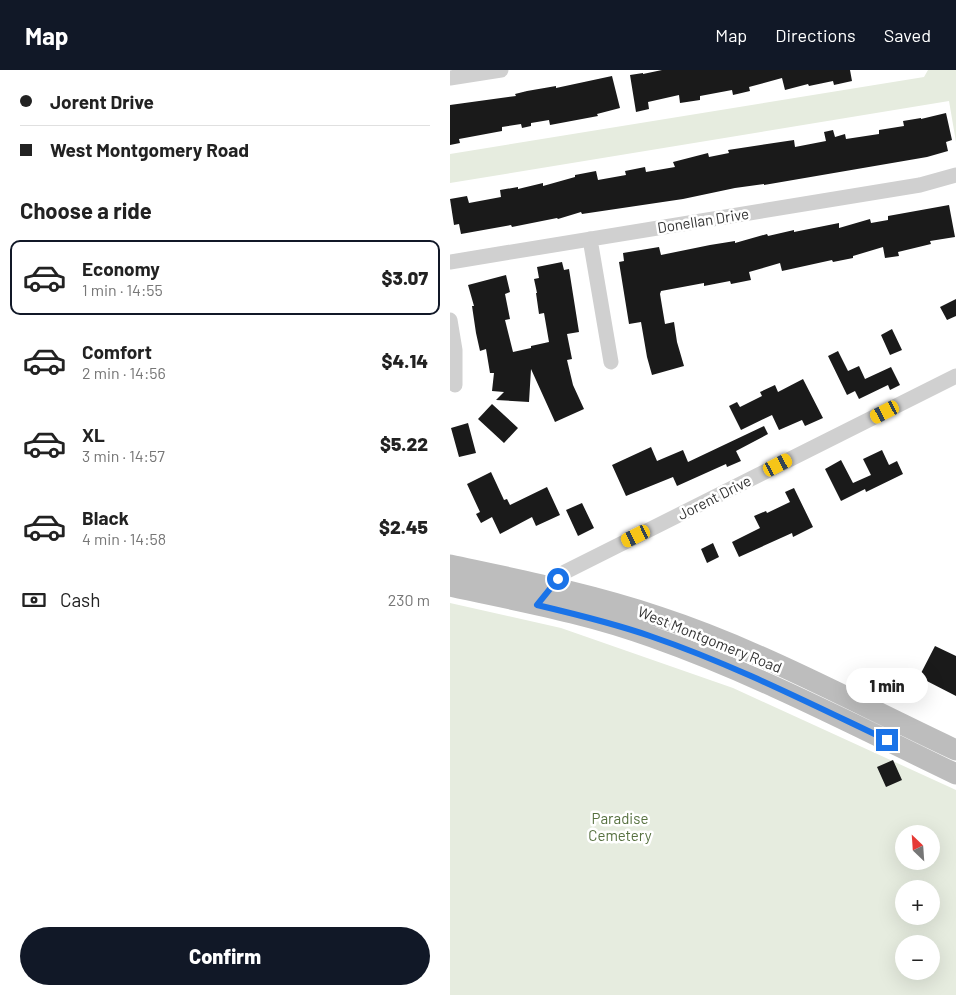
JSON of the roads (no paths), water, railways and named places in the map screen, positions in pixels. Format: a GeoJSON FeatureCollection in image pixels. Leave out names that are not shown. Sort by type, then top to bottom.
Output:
{"type":"FeatureCollection","features":[{"type":"Feature","properties":{"kind":"main road","name":"West Montgomery Road"},"geometry":{"type":"LineString","coordinates":[[450,565],[552,587],[660,617],[773,663],[956,750]]}},
{"type":"Feature","properties":{"kind":"main road","name":"West Montgomery Road"},"geometry":{"type":"LineString","coordinates":[[450,586],[601,620],[652,637],[765,682],[956,774]]}},
{"type":"Feature","properties":{"kind":"street"},"geometry":{"type":"LineString","coordinates":[[450,78],[501,70]]}},
{"type":"Feature","properties":{"kind":"street","name":"Donellan Drive"},"geometry":{"type":"LineString","coordinates":[[450,262],[920,185],[956,175]]}},
{"type":"Feature","properties":{"kind":"street"},"geometry":{"type":"LineString","coordinates":[[590,239],[611,362]]}},
{"type":"Feature","properties":{"kind":"street"},"geometry":{"type":"LineString","coordinates":[[450,320],[455,350],[455,385]]}},
{"type":"Feature","properties":{"kind":"street","name":"Jorent Drive"},"geometry":{"type":"LineString","coordinates":[[537,605],[565,572],[956,376]]}},
{"type":"Feature","properties":{"kind":"park label","name":"Paradise Cemetery"},"geometry":{"type":"Point","coordinates":[620,826]}}]}
